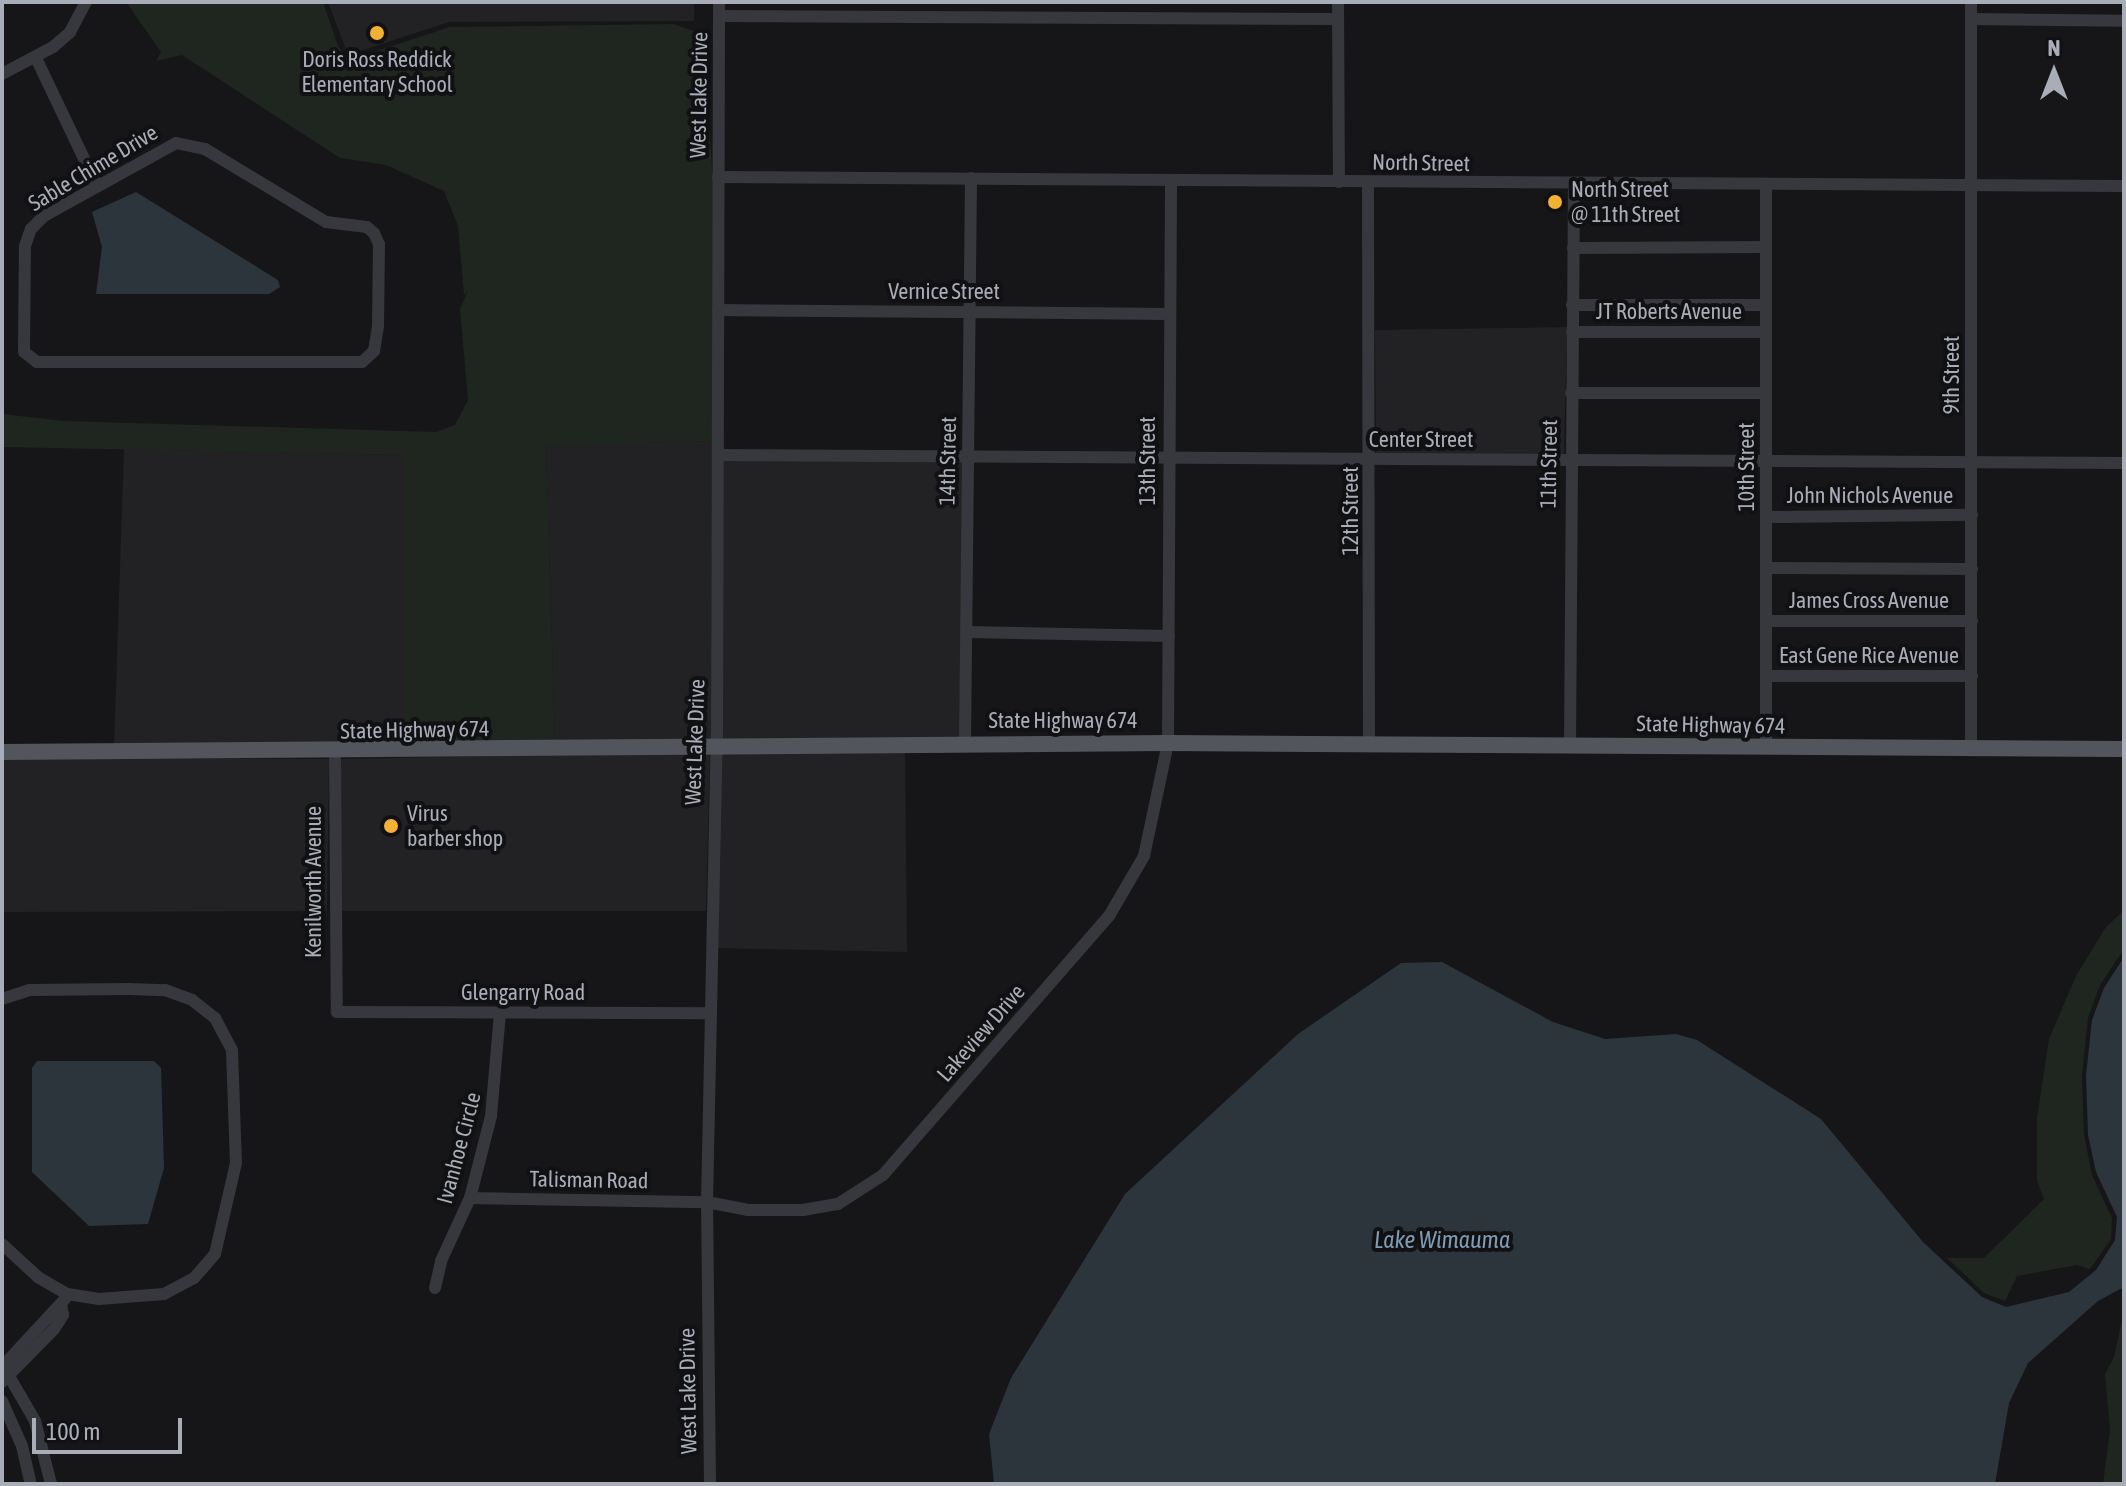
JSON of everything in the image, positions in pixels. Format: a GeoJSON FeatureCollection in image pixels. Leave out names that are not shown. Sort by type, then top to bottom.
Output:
{"type":"FeatureCollection","features":[{"type":"Feature","properties":{"kind":"main road","name":"State Highway 674"},"geometry":{"type":"LineString","coordinates":[[2,752],[335,753],[965,743],[2124,749]]}},
{"type":"Feature","properties":{"kind":"street"},"geometry":{"type":"LineString","coordinates":[[2,74],[36,58],[70,32],[86,2]]}},
{"type":"Feature","properties":{"kind":"street"},"geometry":{"type":"LineString","coordinates":[[1338,2],[1339,182]]}},
{"type":"Feature","properties":{"kind":"street","name":"9th Street"},"geometry":{"type":"LineString","coordinates":[[1971,2],[1971,748]]}},
{"type":"Feature","properties":{"kind":"street"},"geometry":{"type":"LineString","coordinates":[[719,9],[1338,19]]}},
{"type":"Feature","properties":{"kind":"street","name":"West Lake Drive"},"geometry":{"type":"LineString","coordinates":[[710,1484],[707,1202],[718,455],[719,9]]}},
{"type":"Feature","properties":{"kind":"street"},"geometry":{"type":"LineString","coordinates":[[1971,19],[2124,21]]}},
{"type":"Feature","properties":{"kind":"street"},"geometry":{"type":"LineString","coordinates":[[36,58],[97,186]]}},
{"type":"Feature","properties":{"kind":"street","name":"Sable Chime Drive"},"geometry":{"type":"LineString","coordinates":[[186,143],[326,222],[367,227],[379,244],[374,351],[362,362],[37,362],[24,352],[25,246],[31,229],[44,216],[97,186],[160,149],[186,143]]}},
{"type":"Feature","properties":{"kind":"street","name":"North Street"},"geometry":{"type":"LineString","coordinates":[[718,177],[2124,186]]}},
{"type":"Feature","properties":{"kind":"street","name":"14th Street"},"geometry":{"type":"LineString","coordinates":[[965,743],[971,178]]}},
{"type":"Feature","properties":{"kind":"street","name":"13th Street"},"geometry":{"type":"LineString","coordinates":[[1168,743],[1171,180]]}},
{"type":"Feature","properties":{"kind":"street","name":"12th Street"},"geometry":{"type":"LineString","coordinates":[[1368,182],[1371,459],[1369,744]]}},
{"type":"Feature","properties":{"kind":"street","name":"11th Street"},"geometry":{"type":"LineString","coordinates":[[1570,745],[1569,460],[1574,184]]}},
{"type":"Feature","properties":{"kind":"street","name":"10th Street"},"geometry":{"type":"LineString","coordinates":[[1766,186],[1766,748]]}},
{"type":"Feature","properties":{"kind":"street"},"geometry":{"type":"LineString","coordinates":[[1573,248],[1766,247]]}},
{"type":"Feature","properties":{"kind":"street"},"geometry":{"type":"LineString","coordinates":[[1572,305],[1766,305]]}},
{"type":"Feature","properties":{"kind":"street","name":"Vernice Street"},"geometry":{"type":"LineString","coordinates":[[718,310],[1170,314]]}},
{"type":"Feature","properties":{"kind":"street","name":"JT Roberts Avenue"},"geometry":{"type":"LineString","coordinates":[[1572,332],[1766,332]]}},
{"type":"Feature","properties":{"kind":"street"},"geometry":{"type":"LineString","coordinates":[[1571,393],[1766,393]]}},
{"type":"Feature","properties":{"kind":"street","name":"Center Street"},"geometry":{"type":"LineString","coordinates":[[718,455],[2124,463]]}},
{"type":"Feature","properties":{"kind":"street","name":"John Nichols Avenue"},"geometry":{"type":"LineString","coordinates":[[1768,517],[1972,515]]}},
{"type":"Feature","properties":{"kind":"street"},"geometry":{"type":"LineString","coordinates":[[1767,568],[1972,569]]}},
{"type":"Feature","properties":{"kind":"street","name":"James Cross Avenue"},"geometry":{"type":"LineString","coordinates":[[1767,621],[1972,621]]}},
{"type":"Feature","properties":{"kind":"street"},"geometry":{"type":"LineString","coordinates":[[966,632],[1169,636]]}},
{"type":"Feature","properties":{"kind":"street","name":"East Gene Rice Avenue"},"geometry":{"type":"LineString","coordinates":[[1766,676],[1972,676]]}},
{"type":"Feature","properties":{"kind":"street","name":"Lakeview Drive"},"geometry":{"type":"LineString","coordinates":[[707,1202],[748,1210],[803,1210],[838,1204],[883,1175],[1109,916],[1144,856],[1168,743]]}},
{"type":"Feature","properties":{"kind":"street","name":"Kenilworth Avenue"},"geometry":{"type":"LineString","coordinates":[[335,753],[337,1012]]}},
{"type":"Feature","properties":{"kind":"street"},"geometry":{"type":"LineString","coordinates":[[2,999],[30,990],[151,989],[180,994],[210,1013],[227,1038],[234,1061],[235,1173],[219,1246],[198,1283],[153,1296],[64,1300],[2,1244]]}},
{"type":"Feature","properties":{"kind":"street"},"geometry":{"type":"LineString","coordinates":[[210,1013],[220,1002]]}},
{"type":"Feature","properties":{"kind":"street","name":"Glengarry Road"},"geometry":{"type":"LineString","coordinates":[[337,1012],[709,1013]]}},
{"type":"Feature","properties":{"kind":"street","name":"Ivanhoe Circle"},"geometry":{"type":"LineString","coordinates":[[435,1288],[441,1261],[470,1198],[491,1116],[500,1013]]}},
{"type":"Feature","properties":{"kind":"street","name":"Talisman Road"},"geometry":{"type":"LineString","coordinates":[[470,1198],[707,1202]]}},
{"type":"Feature","properties":{"kind":"street"},"geometry":{"type":"LineString","coordinates":[[51,1484],[35,1421],[4,1370],[54,1329],[63,1315],[64,1300]]}},
{"type":"Feature","properties":{"kind":"street"},"geometry":{"type":"LineString","coordinates":[[2,1401],[22,1446],[31,1484]]}},
{"type":"Feature","properties":{"kind":"shaded area"},"geometry":{"type":"Polygon","coordinates":[[[126,2],[323,2],[338,46],[349,60],[450,27],[673,24],[703,34],[713,182],[712,441],[546,446],[555,745],[405,746],[405,455],[2,447],[2,414],[64,421],[436,432],[455,425],[468,400],[460,309],[468,291],[464,295],[458,226],[444,191],[386,165],[340,158],[182,55],[156,61],[161,52],[126,2]]]}},
{"type":"Feature","properties":{"kind":"shaded area","name":"Doris Ross Reddick Elementary School"},"geometry":{"type":"Polygon","coordinates":[[[328,2],[694,2],[694,21],[449,22],[348,55],[328,2]]]}},
{"type":"Feature","properties":{"kind":"shaded area"},"geometry":{"type":"Polygon","coordinates":[[[1567,327],[1564,455],[1376,454],[1375,330],[1567,327]]]}},
{"type":"Feature","properties":{"kind":"shaded area"},"geometry":{"type":"Polygon","coordinates":[[[712,441],[711,741],[555,745],[546,445],[712,441]]]}},
{"type":"Feature","properties":{"kind":"shaded area"},"geometry":{"type":"Polygon","coordinates":[[[124,449],[405,455],[405,746],[114,746],[124,449]]]}},
{"type":"Feature","properties":{"kind":"shaded area"},"geometry":{"type":"Polygon","coordinates":[[[723,461],[963,461],[960,737],[722,740],[723,461]]]}},
{"type":"Feature","properties":{"kind":"shaded area"},"geometry":{"type":"Polygon","coordinates":[[[905,750],[907,952],[717,948],[721,752],[905,750]]]}},
{"type":"Feature","properties":{"kind":"shaded area"},"geometry":{"type":"Polygon","coordinates":[[[710,752],[706,911],[338,911],[340,759],[710,752]]]}},
{"type":"Feature","properties":{"kind":"shaded area"},"geometry":{"type":"Polygon","coordinates":[[[2,758],[329,759],[327,911],[2,912],[2,758]]]}},
{"type":"Feature","properties":{"kind":"shaded area"},"geometry":{"type":"Polygon","coordinates":[[[2124,910],[2124,949],[2100,985],[2088,1018],[2082,1075],[2084,1135],[2092,1175],[2112,1218],[2111,1239],[2090,1269],[2077,1265],[2017,1276],[2005,1301],[1984,1293],[1947,1258],[1984,1258],[2044,1199],[2037,1181],[2037,1118],[2049,1039],[2076,976],[2106,927],[2124,910]]]}},
{"type":"Feature","properties":{"kind":"shaded area"},"geometry":{"type":"Polygon","coordinates":[[[2124,1312],[2124,1484],[2103,1484],[2110,1430],[2105,1374],[2114,1357],[2124,1312]]]}},
{"type":"Feature","properties":{"kind":"water"},"geometry":{"type":"Polygon","coordinates":[[[136,192],[278,280],[280,287],[269,294],[96,294],[102,247],[92,212],[136,192]]]}},
{"type":"Feature","properties":{"kind":"water","name":"Lake Wimauma"},"geometry":{"type":"Polygon","coordinates":[[[2124,957],[2124,1287],[2098,1301],[2028,1363],[2009,1403],[1995,1484],[994,1484],[989,1434],[1011,1378],[1125,1194],[1298,1034],[1401,963],[1442,962],[1553,1022],[1605,1039],[1676,1034],[1697,1040],[1821,1119],[1923,1242],[1982,1297],[2006,1307],[2069,1292],[2096,1270],[2115,1240],[2117,1217],[2096,1172],[2088,1135],[2086,1075],[2092,1020],[2104,988],[2124,957]]]}},
{"type":"Feature","properties":{"kind":"water"},"geometry":{"type":"Polygon","coordinates":[[[37,1061],[154,1061],[161,1068],[164,1168],[148,1224],[89,1226],[32,1172],[32,1068],[37,1061]]]}},
{"type":"Feature","properties":{"kind":"place","name":"Doris Ross Reddick Elementary School"},"geometry":{"type":"Point","coordinates":[377,33]}},
{"type":"Feature","properties":{"kind":"place","name":"North Street @ 11th Street"},"geometry":{"type":"Point","coordinates":[1555,202]}},
{"type":"Feature","properties":{"kind":"place","name":"Virus barber shop"},"geometry":{"type":"Point","coordinates":[391,826]}}]}
